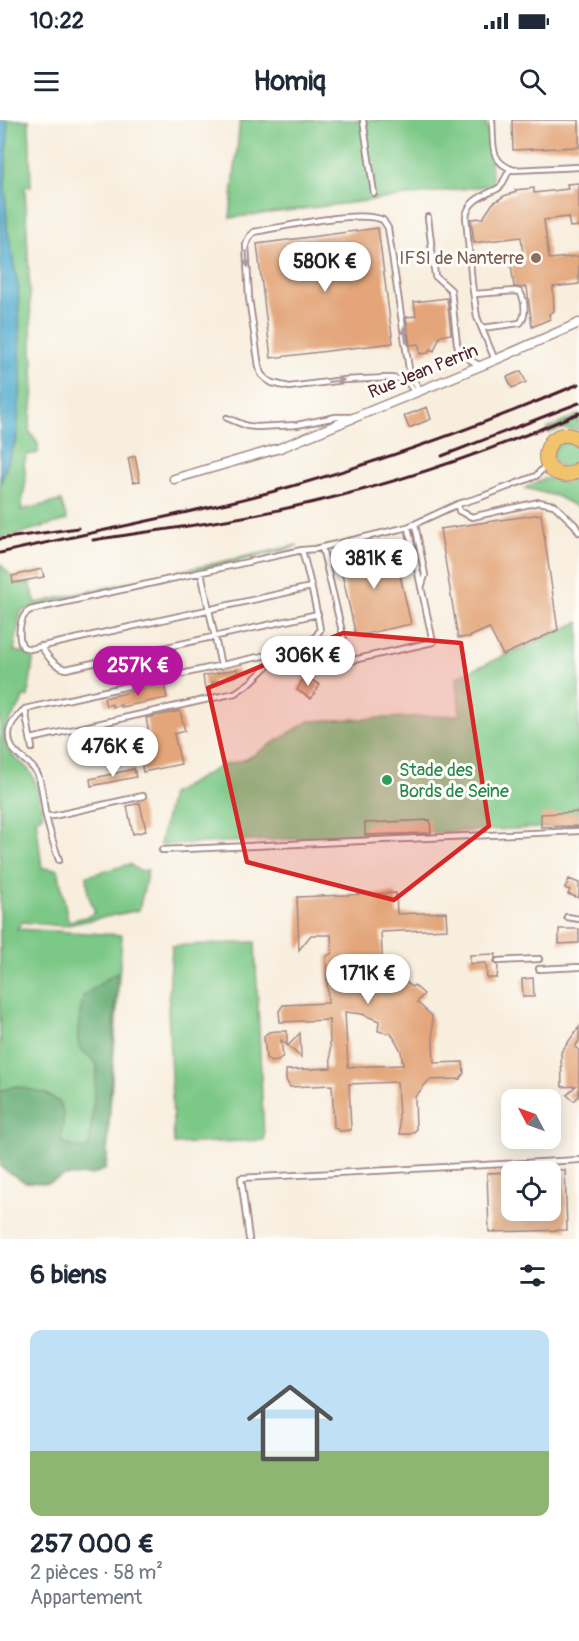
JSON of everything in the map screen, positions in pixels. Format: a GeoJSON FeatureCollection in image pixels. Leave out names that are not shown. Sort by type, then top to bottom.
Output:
{"type":"FeatureCollection","features":[{"type":"Feature","properties":{"kind":"main road"},"geometry":{"type":"LineString","coordinates":[[579,441],[568,435],[561,436],[549,443],[546,450],[548,464],[557,473],[570,474],[579,469]]}},
{"type":"Feature","properties":{"kind":"street","name":"Rue Jean Perrin"},"geometry":{"type":"LineString","coordinates":[[174,479],[280,448],[579,323]]}},
{"type":"Feature","properties":{"kind":"lane"},"geometry":{"type":"LineString","coordinates":[[363,120],[374,193]]}},
{"type":"Feature","properties":{"kind":"lane"},"geometry":{"type":"LineString","coordinates":[[492,120],[494,155],[502,165],[514,170],[579,167]]}},
{"type":"Feature","properties":{"kind":"lane"},"geometry":{"type":"LineString","coordinates":[[495,360],[477,316],[466,217],[467,208],[501,186],[510,169]]}},
{"type":"Feature","properties":{"kind":"lane"},"geometry":{"type":"LineString","coordinates":[[364,216],[383,220],[388,228],[410,369],[418,391],[402,379],[344,380],[289,387],[272,383],[266,379],[259,367],[249,298],[246,244],[249,237],[254,232],[321,220],[364,216]]}},
{"type":"Feature","properties":{"kind":"lane"},"geometry":{"type":"LineString","coordinates":[[428,217],[435,276],[452,290],[458,349],[480,366]]}},
{"type":"Feature","properties":{"kind":"lane"},"geometry":{"type":"LineString","coordinates":[[474,294],[515,291],[520,292],[523,297],[525,315],[523,321],[482,328]]}},
{"type":"Feature","properties":{"kind":"lane"},"geometry":{"type":"LineString","coordinates":[[228,418],[247,426],[257,427],[297,425],[336,417],[356,417]]}},
{"type":"Feature","properties":{"kind":"lane"},"geometry":{"type":"LineString","coordinates":[[311,587],[30,649],[23,647],[19,641],[22,619],[25,612],[30,610],[408,527],[458,504],[536,476],[548,464]]}},
{"type":"Feature","properties":{"kind":"lane"},"geometry":{"type":"LineString","coordinates":[[458,504],[459,511],[472,517],[539,502],[554,506],[575,525],[579,532]]}},
{"type":"Feature","properties":{"kind":"lane"},"geometry":{"type":"LineString","coordinates":[[415,524],[425,575],[421,591]]}},
{"type":"Feature","properties":{"kind":"lane"},"geometry":{"type":"LineString","coordinates":[[322,547],[349,661],[433,642],[408,527]]}},
{"type":"Feature","properties":{"kind":"lane"},"geometry":{"type":"LineString","coordinates":[[59,860],[46,816],[39,776],[11,747],[10,725],[25,709],[282,652],[303,647],[312,642],[320,630],[302,550]]}},
{"type":"Feature","properties":{"kind":"lane"},"geometry":{"type":"LineString","coordinates":[[201,572],[221,666]]}},
{"type":"Feature","properties":{"kind":"lane"},"geometry":{"type":"LineString","coordinates":[[41,646],[55,664],[66,669],[318,614]]}},
{"type":"Feature","properties":{"kind":"lane"},"geometry":{"type":"LineString","coordinates":[[31,739],[235,693],[282,652]]}},
{"type":"Feature","properties":{"kind":"lane"},"geometry":{"type":"LineString","coordinates":[[25,709],[32,748]]}},
{"type":"Feature","properties":{"kind":"lane"},"geometry":{"type":"LineString","coordinates":[[97,725],[103,754]]}},
{"type":"Feature","properties":{"kind":"lane"},"geometry":{"type":"LineString","coordinates":[[46,816],[143,796]]}},
{"type":"Feature","properties":{"kind":"lane"},"geometry":{"type":"LineString","coordinates":[[162,850],[579,831]]}},
{"type":"Feature","properties":{"kind":"lane"},"geometry":{"type":"LineString","coordinates":[[567,917],[579,919]]}},
{"type":"Feature","properties":{"kind":"lane"},"geometry":{"type":"LineString","coordinates":[[498,961],[539,958]]}},
{"type":"Feature","properties":{"kind":"lane"},"geometry":{"type":"LineString","coordinates":[[539,969],[579,967]]}},
{"type":"Feature","properties":{"kind":"lane"},"geometry":{"type":"LineString","coordinates":[[249,1239],[241,1178],[579,1160]]}},
{"type":"Feature","properties":{"kind":"highlighted area"},"geometry":{"type":"Polygon","coordinates":[[[343,633],[461,643],[489,826],[394,900],[247,862],[208,688],[343,633]]]}},
{"type":"Feature","properties":{"kind":"green space"},"geometry":{"type":"Polygon","coordinates":[[[7,120],[29,120],[31,187],[25,186],[34,390],[29,431],[38,444],[38,453],[27,455],[24,464],[26,480],[21,510],[61,501],[67,520],[0,539],[0,484],[16,443],[21,382],[18,286],[7,227],[5,186],[7,120]]]}},
{"type":"Feature","properties":{"kind":"green space"},"geometry":{"type":"Polygon","coordinates":[[[240,120],[486,120],[493,185],[230,218],[240,120]]]}},
{"type":"Feature","properties":{"kind":"green space"},"geometry":{"type":"Polygon","coordinates":[[[579,415],[579,430],[561,429],[549,433],[547,429],[579,415]]]}},
{"type":"Feature","properties":{"kind":"green space"},"geometry":{"type":"Polygon","coordinates":[[[566,442],[575,446],[579,455],[575,464],[566,468],[557,464],[553,455],[557,446],[566,442]]]}},
{"type":"Feature","properties":{"kind":"green space"},"geometry":{"type":"Polygon","coordinates":[[[546,478],[564,483],[579,480],[579,508],[556,496],[525,488],[546,478]]]}},
{"type":"Feature","properties":{"kind":"green space"},"geometry":{"type":"Polygon","coordinates":[[[298,545],[286,550],[21,611],[14,651],[34,654],[28,697],[23,697],[6,728],[5,742],[11,753],[32,775],[36,784],[43,815],[36,819],[42,868],[58,869],[68,920],[89,916],[95,912],[88,894],[87,876],[130,864],[139,871],[148,870],[139,910],[62,926],[22,922],[17,929],[122,935],[106,1169],[55,1173],[0,1147],[0,564],[19,584],[30,583],[36,603],[298,545]]]}},
{"type":"Feature","properties":{"kind":"green space","name":"Stade des Bords de Seine"},"geometry":{"type":"Polygon","coordinates":[[[579,622],[579,826],[160,845],[171,794],[221,766],[247,759],[309,721],[460,715],[457,677],[579,622]]]}},
{"type":"Feature","properties":{"kind":"green space"},"geometry":{"type":"Polygon","coordinates":[[[255,942],[264,1140],[174,1144],[168,1011],[172,946],[255,942]]]}},
{"type":"Feature","properties":{"kind":"green space"},"geometry":{"type":"Polygon","coordinates":[[[117,972],[106,1169],[91,1175],[64,1176],[48,1183],[25,1182],[0,1167],[0,1091],[15,1086],[45,1093],[59,1102],[64,1113],[61,1140],[74,1147],[89,1147],[97,1066],[79,1045],[78,1032],[83,996],[117,972]]]}},
{"type":"Feature","properties":{"kind":"water"},"geometry":{"type":"Polygon","coordinates":[[[0,120],[7,120],[8,130],[5,186],[7,227],[18,286],[21,382],[16,443],[0,484],[0,120]]]}},
{"type":"Feature","properties":{"kind":"building"},"geometry":{"type":"Polygon","coordinates":[[[512,120],[579,120],[579,147],[513,150],[512,120]]]}},
{"type":"Feature","properties":{"kind":"building","name":"IFSI de Nanterre"},"geometry":{"type":"Polygon","coordinates":[[[579,183],[579,226],[570,227],[568,217],[544,220],[549,259],[579,256],[579,284],[553,287],[554,311],[549,314],[550,319],[532,327],[527,287],[514,287],[511,264],[524,262],[521,237],[474,243],[471,219],[483,218],[493,203],[516,192],[515,190],[534,188],[534,193],[568,189],[567,184],[579,183]]]}},
{"type":"Feature","properties":{"kind":"building"},"geometry":{"type":"Polygon","coordinates":[[[378,228],[393,343],[271,358],[257,244],[378,228]]]}},
{"type":"Feature","properties":{"kind":"building"},"geometry":{"type":"Polygon","coordinates":[[[447,298],[451,334],[440,336],[434,351],[430,349],[428,353],[420,354],[419,344],[410,345],[406,317],[416,316],[414,302],[447,298]]]}},
{"type":"Feature","properties":{"kind":"building"},"geometry":{"type":"Polygon","coordinates":[[[521,371],[526,382],[512,388],[507,377],[521,371]]]}},
{"type":"Feature","properties":{"kind":"building"},"geometry":{"type":"Polygon","coordinates":[[[427,407],[431,419],[409,428],[404,416],[427,407]]]}},
{"type":"Feature","properties":{"kind":"building"},"geometry":{"type":"Polygon","coordinates":[[[135,456],[140,481],[133,482],[128,458],[135,456]]]}},
{"type":"Feature","properties":{"kind":"building"},"geometry":{"type":"Polygon","coordinates":[[[541,514],[558,630],[503,655],[489,628],[469,637],[458,638],[440,529],[541,514]]]}},
{"type":"Feature","properties":{"kind":"building"},"geometry":{"type":"Polygon","coordinates":[[[393,544],[411,624],[356,636],[338,556],[393,544]]]}},
{"type":"Feature","properties":{"kind":"building"},"geometry":{"type":"Polygon","coordinates":[[[42,569],[44,577],[13,583],[12,576],[42,569]]]}},
{"type":"Feature","properties":{"kind":"building"},"geometry":{"type":"Polygon","coordinates":[[[237,669],[238,676],[212,682],[213,686],[205,688],[203,676],[237,669]]]}},
{"type":"Feature","properties":{"kind":"building"},"geometry":{"type":"Polygon","coordinates":[[[305,676],[320,685],[311,699],[297,690],[305,676]]]}},
{"type":"Feature","properties":{"kind":"building"},"geometry":{"type":"Polygon","coordinates":[[[164,684],[167,698],[121,707],[121,705],[112,707],[112,704],[106,706],[104,698],[164,684]]]}},
{"type":"Feature","properties":{"kind":"building"},"geometry":{"type":"Polygon","coordinates":[[[180,711],[185,731],[174,734],[181,764],[143,772],[137,741],[150,738],[146,718],[180,711]]]}},
{"type":"Feature","properties":{"kind":"building"},"geometry":{"type":"Polygon","coordinates":[[[134,769],[136,777],[91,786],[90,779],[134,769]]]}},
{"type":"Feature","properties":{"kind":"building"},"geometry":{"type":"Polygon","coordinates":[[[140,803],[146,831],[133,834],[127,806],[140,803]]]}},
{"type":"Feature","properties":{"kind":"building"},"geometry":{"type":"Polygon","coordinates":[[[579,812],[579,826],[541,827],[541,814],[579,812]]]}},
{"type":"Feature","properties":{"kind":"building"},"geometry":{"type":"Polygon","coordinates":[[[430,820],[431,833],[365,835],[365,823],[430,820]]]}},
{"type":"Feature","properties":{"kind":"building"},"geometry":{"type":"Polygon","coordinates":[[[569,879],[579,883],[579,898],[568,894],[570,890],[565,888],[569,879]]]}},
{"type":"Feature","properties":{"kind":"building"},"geometry":{"type":"Polygon","coordinates":[[[396,893],[397,914],[446,912],[447,929],[381,932],[383,972],[396,984],[402,978],[424,994],[417,1002],[432,1016],[434,1063],[463,1062],[464,1073],[460,1079],[429,1080],[415,1097],[416,1130],[410,1134],[400,1134],[397,1082],[349,1084],[351,1130],[340,1131],[334,1127],[332,1085],[290,1087],[286,1080],[286,1070],[331,1068],[329,1020],[280,1022],[279,1011],[283,1005],[328,1003],[326,957],[332,953],[331,935],[311,935],[299,950],[297,897],[396,893]],[[345,1012],[348,1067],[403,1065],[401,1051],[390,1032],[378,1031],[379,1021],[362,1014],[345,1012]]]}},
{"type":"Feature","properties":{"kind":"building"},"geometry":{"type":"Polygon","coordinates":[[[559,929],[579,929],[579,943],[559,944],[559,929]]]}},
{"type":"Feature","properties":{"kind":"building"},"geometry":{"type":"Polygon","coordinates":[[[496,954],[494,962],[498,966],[497,978],[487,978],[486,963],[470,964],[470,955],[496,954]]]}},
{"type":"Feature","properties":{"kind":"building"},"geometry":{"type":"Polygon","coordinates":[[[533,978],[534,997],[523,997],[522,979],[533,978]]]}},
{"type":"Feature","properties":{"kind":"building"},"geometry":{"type":"Polygon","coordinates":[[[579,1027],[579,1041],[575,1047],[579,1050],[579,1096],[574,1101],[567,1095],[576,1086],[562,1087],[561,1052],[579,1027]]]}},
{"type":"Feature","properties":{"kind":"building"},"geometry":{"type":"Polygon","coordinates":[[[287,1031],[287,1045],[281,1040],[283,1056],[278,1061],[271,1062],[266,1058],[264,1036],[269,1032],[287,1031]]]}},
{"type":"Feature","properties":{"kind":"building"},"geometry":{"type":"Polygon","coordinates":[[[300,1033],[301,1057],[288,1046],[300,1033]]]}},
{"type":"Feature","properties":{"kind":"building"},"geometry":{"type":"Polygon","coordinates":[[[561,1170],[565,1170],[567,1230],[489,1232],[487,1173],[501,1172],[501,1221],[561,1221],[561,1170]]]}},
{"type":"Feature","properties":{"kind":"railway"},"geometry":{"type":"LineString","coordinates":[[0,553],[207,508],[314,480],[428,443],[579,384]]}},
{"type":"Feature","properties":{"kind":"railway"},"geometry":{"type":"LineString","coordinates":[[442,456],[579,403]]}},
{"type":"Feature","properties":{"kind":"railway"},"geometry":{"type":"LineString","coordinates":[[93,540],[260,514],[321,501],[470,456],[579,413]]}},
{"type":"Feature","properties":{"kind":"railway"},"geometry":{"type":"LineString","coordinates":[[0,539],[78,528]]}},
{"type":"Feature","properties":{"kind":"place","name":"IFSI de Nanterre"},"geometry":{"type":"Point","coordinates":[536,258]}},
{"type":"Feature","properties":{"kind":"place","name":"Stade des Bords de Seine"},"geometry":{"type":"Point","coordinates":[387,780]}}]}
